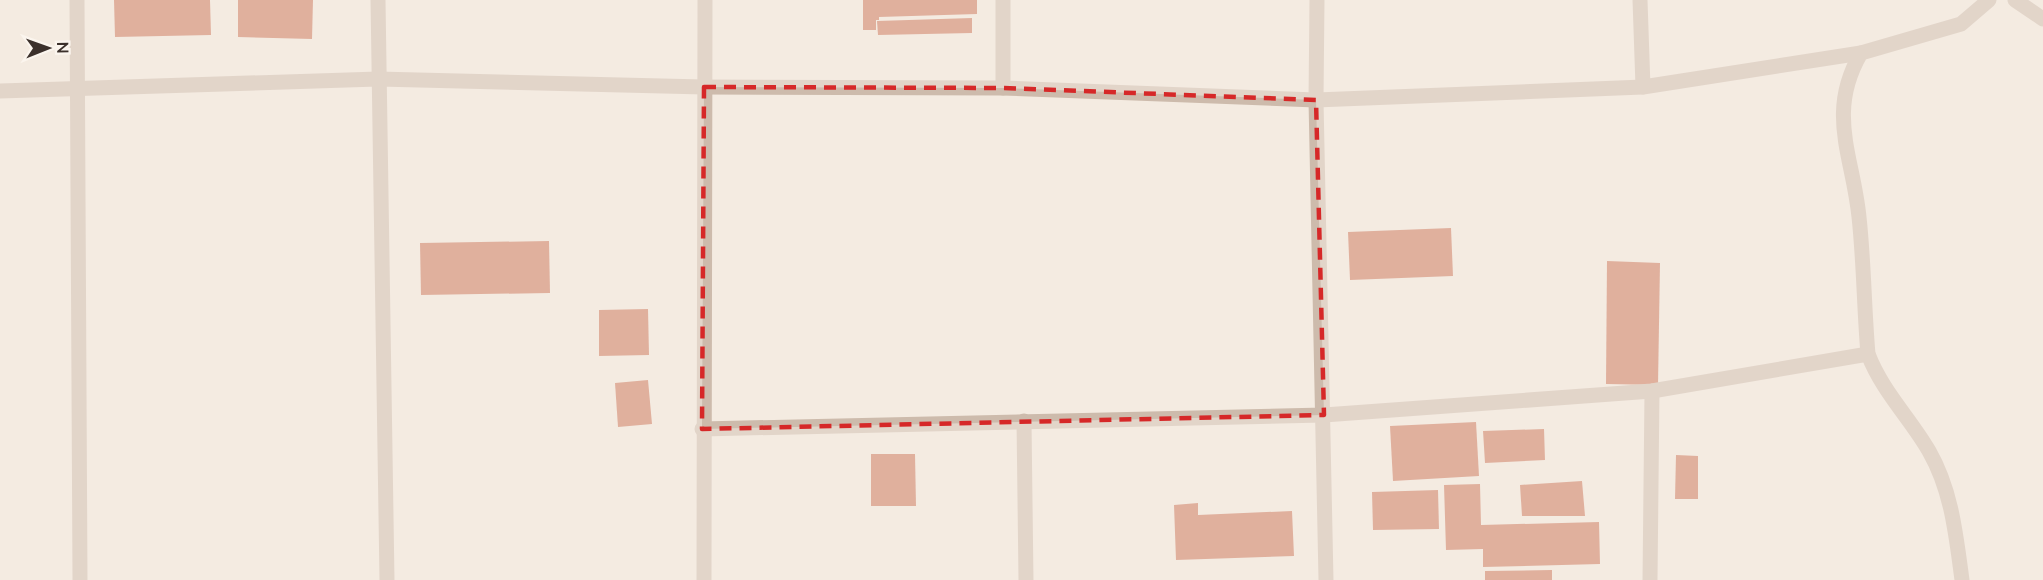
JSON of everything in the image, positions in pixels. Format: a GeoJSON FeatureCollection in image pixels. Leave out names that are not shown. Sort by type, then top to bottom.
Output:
{"type":"FeatureCollection","features":[{"type":"Feature","properties":{"kind":"street"},"geometry":{"type":"LineString","coordinates":[[78,0],[80,580]]}},
{"type":"Feature","properties":{"kind":"street"},"geometry":{"type":"LineString","coordinates":[[378,0],[387,580]]}},
{"type":"Feature","properties":{"kind":"street"},"geometry":{"type":"LineString","coordinates":[[704,580],[702,429],[705,0]]}},
{"type":"Feature","properties":{"kind":"street"},"geometry":{"type":"LineString","coordinates":[[1003,0],[1003,88]]}},
{"type":"Feature","properties":{"kind":"street"},"geometry":{"type":"LineString","coordinates":[[1317,0],[1316,100],[1326,580]]}},
{"type":"Feature","properties":{"kind":"street"},"geometry":{"type":"LineString","coordinates":[[1640,0],[1643,87]]}},
{"type":"Feature","properties":{"kind":"street"},"geometry":{"type":"LineString","coordinates":[[0,91],[378,79],[704,87],[1003,88],[1316,100],[1643,87],[1861,53],[1961,24],[1989,0]]}},
{"type":"Feature","properties":{"kind":"street"},"geometry":{"type":"LineString","coordinates":[[2015,0],[2043,19]]}},
{"type":"Feature","properties":{"kind":"street"},"geometry":{"type":"LineString","coordinates":[[1861,53],[1846,84],[1842,130],[1859,213],[1868,354],[1875,374],[1929,450],[1944,481],[1955,528],[1962,580]]}},
{"type":"Feature","properties":{"kind":"street"},"geometry":{"type":"LineString","coordinates":[[702,429],[1324,415],[1652,391],[1868,354]]}},
{"type":"Feature","properties":{"kind":"street"},"geometry":{"type":"LineString","coordinates":[[1650,580],[1652,391]]}},
{"type":"Feature","properties":{"kind":"street"},"geometry":{"type":"LineString","coordinates":[[1024,421],[1026,580]]}},
{"type":"Feature","properties":{"kind":"highlighted area"},"geometry":{"type":"Polygon","coordinates":[[[704,87],[1003,88],[1316,100],[1324,415],[702,429],[704,87]]]}},
{"type":"Feature","properties":{"kind":"building"},"geometry":{"type":"Polygon","coordinates":[[[114,0],[210,0],[211,35],[115,37],[114,0]]]}},
{"type":"Feature","properties":{"kind":"building"},"geometry":{"type":"Polygon","coordinates":[[[238,0],[313,0],[312,39],[238,37],[238,0]]]}},
{"type":"Feature","properties":{"kind":"building"},"geometry":{"type":"Polygon","coordinates":[[[863,0],[977,0],[977,14],[879,17],[879,20],[876,20],[876,30],[863,30],[863,0]]]}},
{"type":"Feature","properties":{"kind":"building"},"geometry":{"type":"Polygon","coordinates":[[[972,18],[972,33],[878,35],[877,21],[972,18]]]}},
{"type":"Feature","properties":{"kind":"building"},"geometry":{"type":"Polygon","coordinates":[[[1451,228],[1453,276],[1350,280],[1348,232],[1451,228]]]}},
{"type":"Feature","properties":{"kind":"building"},"geometry":{"type":"Polygon","coordinates":[[[549,241],[550,293],[421,295],[420,243],[549,241]]]}},
{"type":"Feature","properties":{"kind":"building"},"geometry":{"type":"Polygon","coordinates":[[[1607,261],[1660,263],[1658,385],[1606,384],[1607,261]]]}},
{"type":"Feature","properties":{"kind":"building"},"geometry":{"type":"Polygon","coordinates":[[[648,309],[649,355],[599,356],[599,310],[648,309]]]}},
{"type":"Feature","properties":{"kind":"building"},"geometry":{"type":"Polygon","coordinates":[[[648,380],[652,424],[618,427],[615,383],[648,380]]]}},
{"type":"Feature","properties":{"kind":"building"},"geometry":{"type":"Polygon","coordinates":[[[1476,422],[1479,476],[1393,481],[1390,426],[1476,422]]]}},
{"type":"Feature","properties":{"kind":"building"},"geometry":{"type":"Polygon","coordinates":[[[1544,429],[1545,460],[1485,463],[1483,431],[1544,429]]]}},
{"type":"Feature","properties":{"kind":"building"},"geometry":{"type":"Polygon","coordinates":[[[871,454],[915,454],[916,506],[871,506],[871,454]]]}},
{"type":"Feature","properties":{"kind":"building"},"geometry":{"type":"Polygon","coordinates":[[[1676,455],[1698,456],[1698,499],[1675,499],[1676,455]]]}},
{"type":"Feature","properties":{"kind":"building"},"geometry":{"type":"Polygon","coordinates":[[[1582,481],[1585,516],[1522,516],[1520,485],[1582,481]]]}},
{"type":"Feature","properties":{"kind":"building"},"geometry":{"type":"Polygon","coordinates":[[[1480,484],[1481,525],[1599,522],[1600,564],[1483,567],[1483,549],[1446,550],[1444,485],[1480,484]]]}},
{"type":"Feature","properties":{"kind":"building"},"geometry":{"type":"Polygon","coordinates":[[[1438,490],[1439,529],[1373,530],[1372,492],[1438,490]]]}},
{"type":"Feature","properties":{"kind":"building"},"geometry":{"type":"Polygon","coordinates":[[[1198,503],[1198,515],[1292,511],[1294,556],[1176,560],[1174,505],[1198,503]]]}},
{"type":"Feature","properties":{"kind":"building"},"geometry":{"type":"Polygon","coordinates":[[[1552,570],[1552,580],[1485,580],[1485,571],[1552,570]]]}}]}
